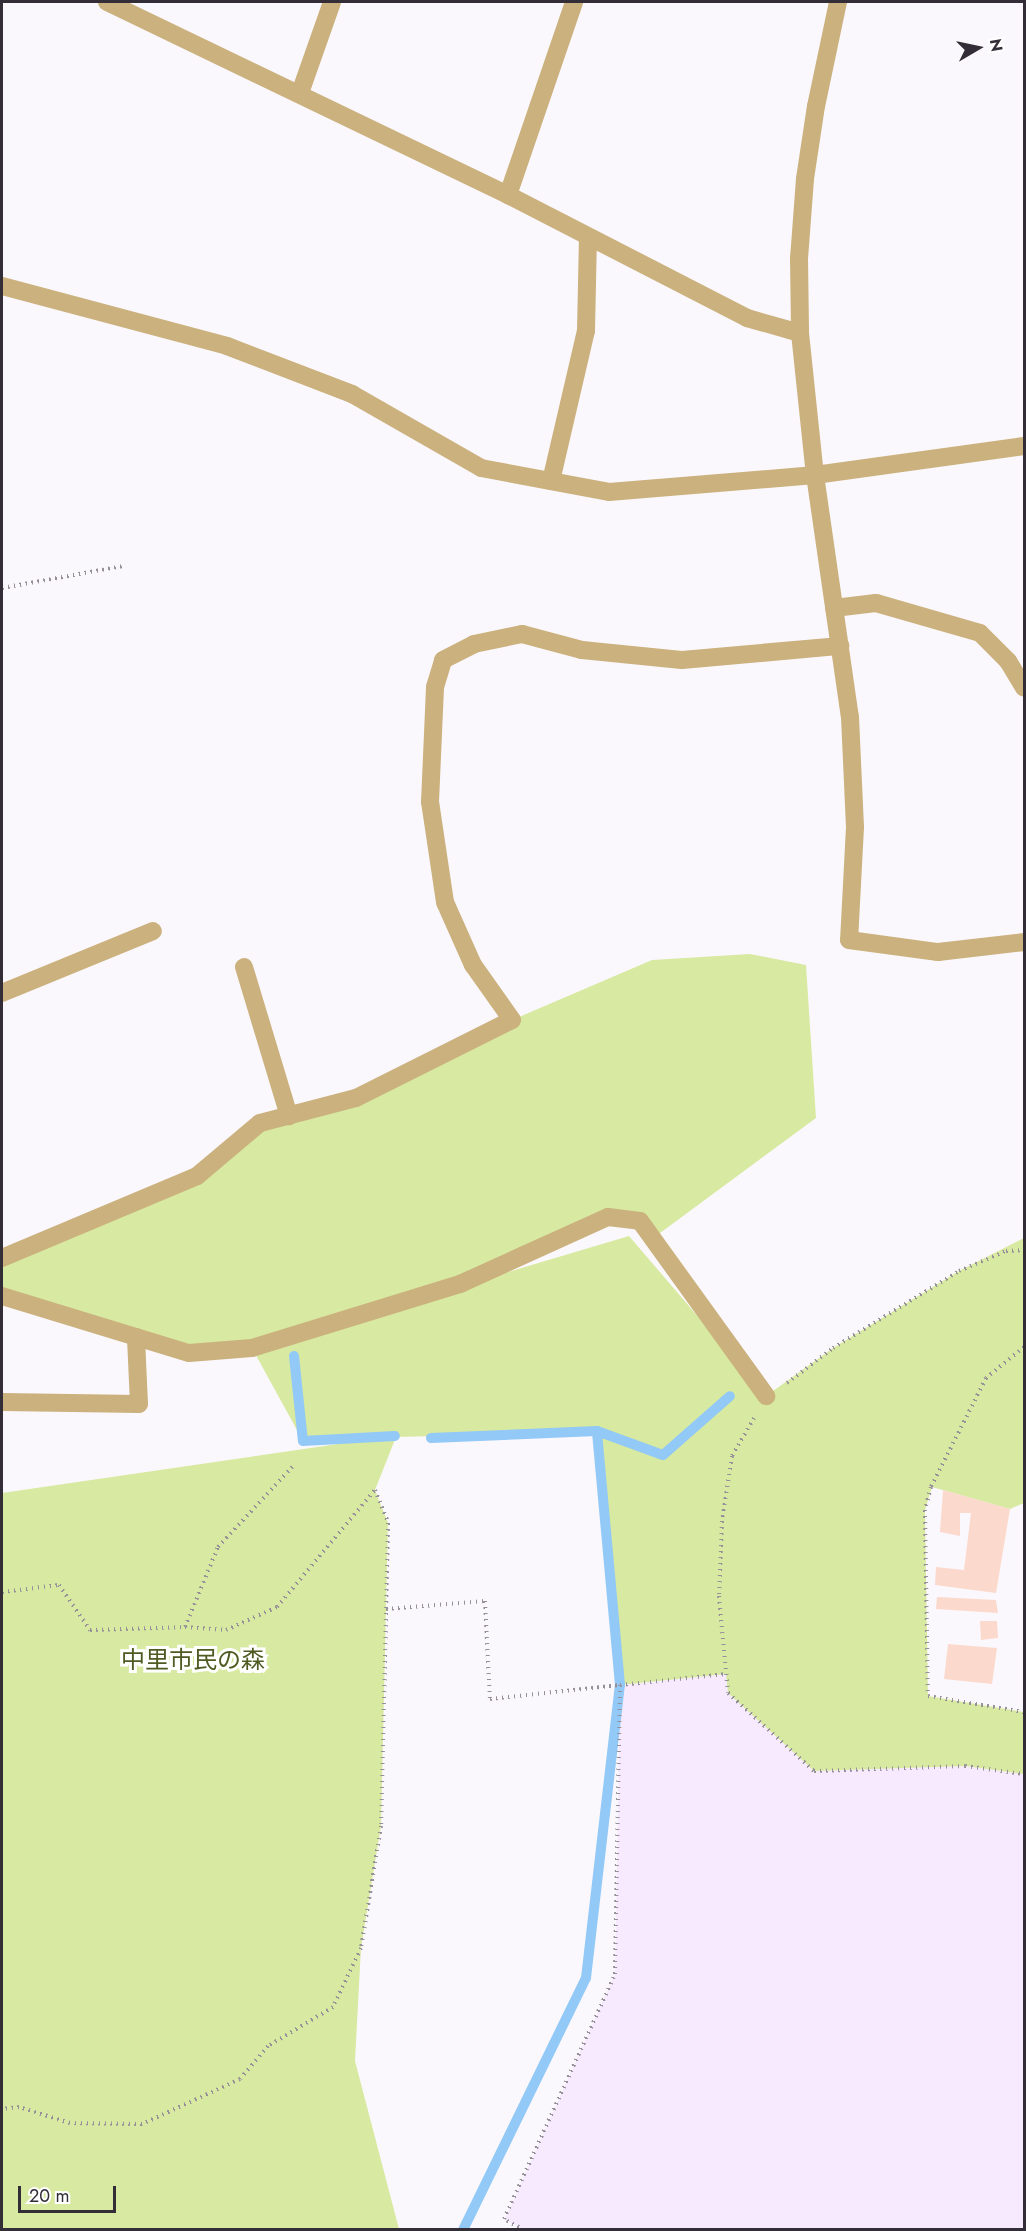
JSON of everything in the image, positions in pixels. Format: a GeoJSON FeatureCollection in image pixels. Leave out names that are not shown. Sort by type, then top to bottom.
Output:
{"type":"FeatureCollection","features":[{"type":"Feature","properties":{"kind":"street"},"geometry":{"type":"LineString","coordinates":[[107,2],[508,195],[747,318],[800,333]]}},
{"type":"Feature","properties":{"kind":"street"},"geometry":{"type":"LineString","coordinates":[[300,93],[332,2]]}},
{"type":"Feature","properties":{"kind":"street"},"geometry":{"type":"LineString","coordinates":[[508,195],[574,2]]}},
{"type":"Feature","properties":{"kind":"street"},"geometry":{"type":"LineString","coordinates":[[838,2],[829,32],[805,179],[800,333],[815,475],[840,646],[854,772],[855,865],[849,940],[938,952],[1024,942]]}},
{"type":"Feature","properties":{"kind":"street"},"geometry":{"type":"LineString","coordinates":[[551,481],[586,331],[588,238]]}},
{"type":"Feature","properties":{"kind":"street"},"geometry":{"type":"LineString","coordinates":[[2,286],[226,346],[352,394],[481,468],[609,492],[815,475],[1024,446]]}},
{"type":"Feature","properties":{"kind":"street"},"geometry":{"type":"LineString","coordinates":[[834,608],[876,603],[980,633],[1008,661],[1024,688]]}},
{"type":"Feature","properties":{"kind":"street"},"geometry":{"type":"LineString","coordinates":[[2,1258],[197,1176],[260,1124],[356,1098],[512,1020],[473,965],[445,902],[430,802],[435,687],[443,660],[474,644],[522,634],[582,650],[682,660],[840,646]]}},
{"type":"Feature","properties":{"kind":"street"},"geometry":{"type":"LineString","coordinates":[[2,993],[153,931]]}},
{"type":"Feature","properties":{"kind":"street"},"geometry":{"type":"LineString","coordinates":[[244,968],[289,1116]]}},
{"type":"Feature","properties":{"kind":"street"},"geometry":{"type":"LineString","coordinates":[[2,1296],[189,1353],[252,1348],[460,1284],[608,1217],[640,1221],[766,1396]]}},
{"type":"Feature","properties":{"kind":"street"},"geometry":{"type":"LineString","coordinates":[[2,1402],[139,1404],[136,1337]]}},
{"type":"Feature","properties":{"kind":"path"},"geometry":{"type":"LineString","coordinates":[[2,588],[123,566]]}},
{"type":"Feature","properties":{"kind":"path"},"geometry":{"type":"LineString","coordinates":[[1024,1250],[1006,1251],[959,1271],[832,1348],[766,1396],[732,1456],[722,1521],[719,1596],[728,1693],[814,1770],[965,1766],[1024,1774]]}},
{"type":"Feature","properties":{"kind":"path"},"geometry":{"type":"LineString","coordinates":[[1024,1347],[986,1378],[932,1487],[925,1510],[928,1696],[1024,1712]]}},
{"type":"Feature","properties":{"kind":"path"},"geometry":{"type":"LineString","coordinates":[[185,1627],[218,1547],[293,1466]]}},
{"type":"Feature","properties":{"kind":"path"},"geometry":{"type":"LineString","coordinates":[[2,1592],[59,1585],[90,1630],[185,1627],[226,1630],[277,1607],[375,1490],[388,1523],[381,1826],[361,1948],[333,2007],[268,2046],[240,2079],[142,2124],[70,2123],[19,2107],[2,2109]]}},
{"type":"Feature","properties":{"kind":"path"},"geometry":{"type":"LineString","coordinates":[[386,1609],[485,1601],[490,1699],[726,1674]]}},
{"type":"Feature","properties":{"kind":"path"},"geometry":{"type":"LineString","coordinates":[[524,2229],[504,2219],[615,1974],[620,1685]]}},
{"type":"Feature","properties":{"kind":"shaded area"},"geometry":{"type":"Polygon","coordinates":[[[726,1674],[814,1770],[965,1766],[1024,1774],[1024,2229],[524,2230],[505,2219],[615,1974],[620,1685],[726,1674]]]}},
{"type":"Feature","properties":{"kind":"green space","name":"中里市民の森"},"geometry":{"type":"Polygon","coordinates":[[[750,954],[806,965],[816,1118],[652,1239],[640,1221],[608,1217],[333,1324],[629,1236],[766,1396],[833,1348],[959,1271],[1024,1238],[1024,1503],[1010,1509],[932,1487],[925,1510],[928,1696],[1024,1712],[1024,1774],[965,1766],[814,1771],[728,1693],[726,1674],[620,1685],[597,1432],[396,1437],[375,1490],[388,1523],[381,1826],[361,1948],[355,2061],[399,2229],[2,2229],[2,1493],[386,1437],[303,1441],[252,1348],[189,1353],[2,1296],[2,1258],[197,1176],[260,1123],[356,1098],[512,1020],[652,960],[750,954]]]}},
{"type":"Feature","properties":{"kind":"building"},"geometry":{"type":"Polygon","coordinates":[[[943,1490],[1010,1509],[996,1593],[935,1585],[936,1567],[964,1570],[971,1513],[960,1513],[960,1536],[940,1532],[943,1490]]]}},
{"type":"Feature","properties":{"kind":"building"},"geometry":{"type":"Polygon","coordinates":[[[937,1597],[996,1600],[998,1613],[936,1609],[937,1597]]]}},
{"type":"Feature","properties":{"kind":"building"},"geometry":{"type":"Polygon","coordinates":[[[980,1621],[997,1621],[998,1638],[981,1640],[980,1621]]]}},
{"type":"Feature","properties":{"kind":"building"},"geometry":{"type":"Polygon","coordinates":[[[948,1644],[997,1648],[992,1684],[944,1679],[948,1644]]]}},
{"type":"Feature","properties":{"kind":"waterway"},"geometry":{"type":"LineString","coordinates":[[294,1356],[303,1441],[395,1436]]}},
{"type":"Feature","properties":{"kind":"waterway"},"geometry":{"type":"LineString","coordinates":[[431,1438],[597,1431],[663,1455],[730,1396]]}},
{"type":"Feature","properties":{"kind":"waterway"},"geometry":{"type":"LineString","coordinates":[[463,2230],[586,1978],[620,1685],[597,1431]]}}]}
